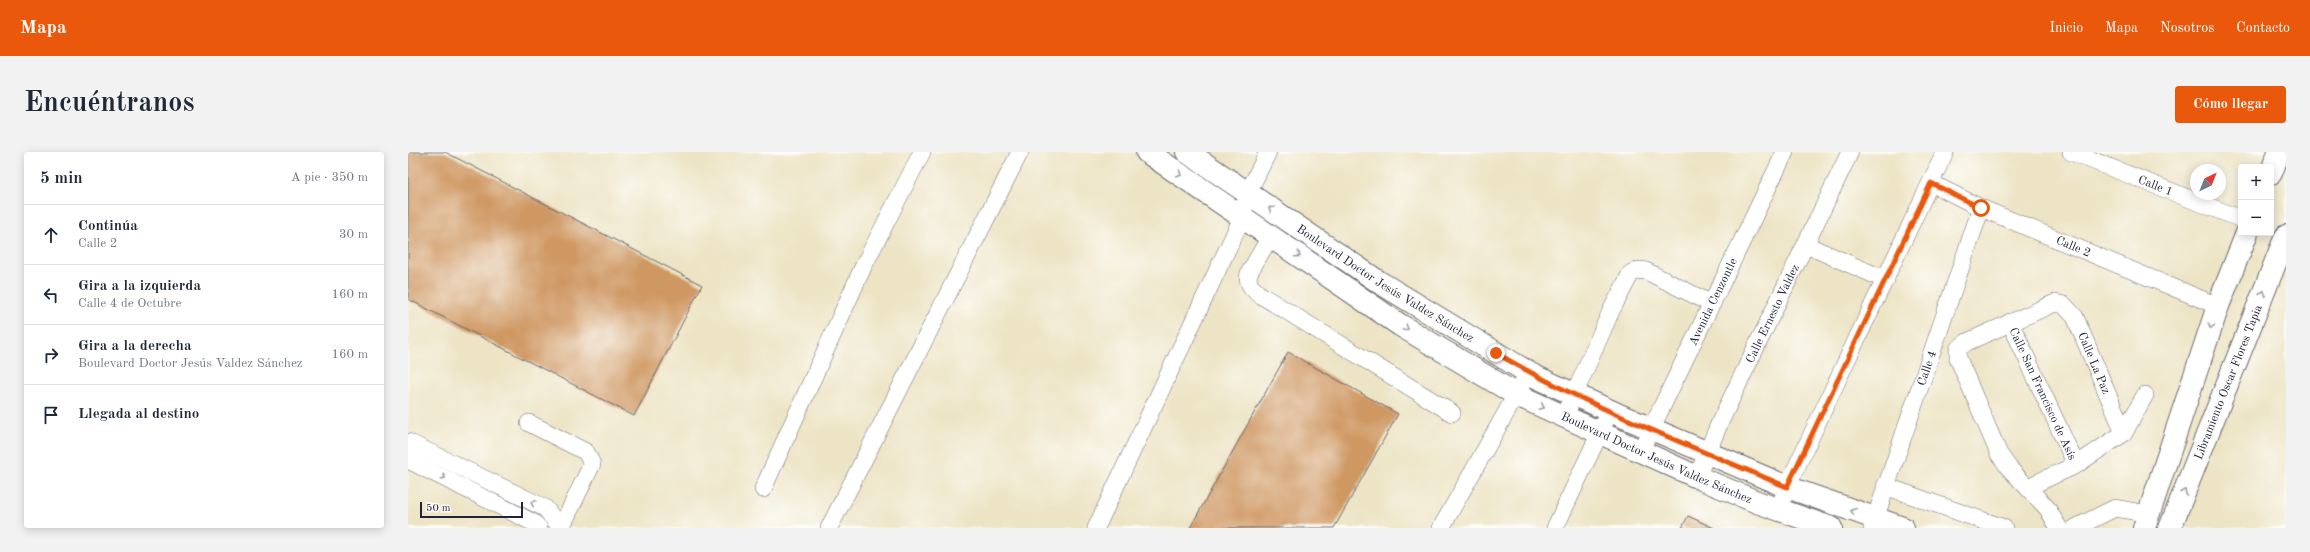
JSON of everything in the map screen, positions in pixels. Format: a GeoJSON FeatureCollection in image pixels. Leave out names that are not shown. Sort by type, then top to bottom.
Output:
{"type":"FeatureCollection","features":[{"type":"Feature","properties":{"kind":"main road","name":"Boulevard Doctor Jesús Valdez Sánchez"},"geometry":{"type":"LineString","coordinates":[[1147,152],[1400,324],[1517,395],[1564,418],[1697,477],[1779,510],[1831,528]]}},
{"type":"Feature","properties":{"kind":"main road","name":"Boulevard Doctor Jesús Valdez Sánchez"},"geometry":{"type":"LineString","coordinates":[[1187,152],[1379,282],[1529,372],[1610,411],[1787,487],[1874,523],[1903,528]]}},
{"type":"Feature","properties":{"kind":"main road"},"geometry":{"type":"LineString","coordinates":[[2274,165],[2279,152]]}},
{"type":"Feature","properties":{"kind":"main road"},"geometry":{"type":"LineString","coordinates":[[2146,521],[2218,306],[2246,236]]}},
{"type":"Feature","properties":{"kind":"main road","name":"Libramiento Oscar Flores Tapia"},"geometry":{"type":"LineString","coordinates":[[2172,526],[2286,236]]}},
{"type":"Feature","properties":{"kind":"street"},"geometry":{"type":"LineString","coordinates":[[763,489],[864,264],[922,152]]}},
{"type":"Feature","properties":{"kind":"street"},"geometry":{"type":"LineString","coordinates":[[828,528],[1020,152]]}},
{"type":"Feature","properties":{"kind":"street"},"geometry":{"type":"LineString","coordinates":[[1096,528],[1242,218],[1248,193],[1268,152]]}},
{"type":"Feature","properties":{"kind":"street","name":"Avenida Cenzontle"},"geometry":{"type":"LineString","coordinates":[[1640,452],[1785,152]]}},
{"type":"Feature","properties":{"kind":"street","name":"Calle Ernesto Valdez"},"geometry":{"type":"LineString","coordinates":[[1697,477],[1720,422],[1850,152]]}},
{"type":"Feature","properties":{"kind":"street"},"geometry":{"type":"LineString","coordinates":[[1779,510],[1787,487],[1886,280],[1945,152]]}},
{"type":"Feature","properties":{"kind":"street","name":"Calle 1"},"geometry":{"type":"LineString","coordinates":[[2071,152],[2238,218]]}},
{"type":"Feature","properties":{"kind":"street","name":"Calle 2"},"geometry":{"type":"LineString","coordinates":[[1931,183],[1981,208],[2218,306]]}},
{"type":"Feature","properties":{"kind":"street","name":"Calle 4"},"geometry":{"type":"LineString","coordinates":[[1874,523],[1885,486],[1981,208]]}},
{"type":"Feature","properties":{"kind":"street"},"geometry":{"type":"LineString","coordinates":[[1270,237],[1249,273],[1248,279],[1250,286],[1259,294],[1452,413]]}},
{"type":"Feature","properties":{"kind":"street"},"geometry":{"type":"LineString","coordinates":[[1806,245],[1886,280]]}},
{"type":"Feature","properties":{"kind":"street"},"geometry":{"type":"LineString","coordinates":[[1564,418],[1610,311],[1631,273],[1640,270],[1646,271],[1712,304]]}},
{"type":"Feature","properties":{"kind":"street","name":"Calle La Paz"},"geometry":{"type":"LineString","coordinates":[[2010,322],[2055,303],[2064,305],[2075,317],[2124,433]]}},
{"type":"Feature","properties":{"kind":"street"},"geometry":{"type":"LineString","coordinates":[[2010,322],[1974,338],[1960,347],[1958,358],[1999,454],[2008,468],[2047,508],[2060,528]]}},
{"type":"Feature","properties":{"kind":"street","name":"Calle San Francisco de Asís"},"geometry":{"type":"LineString","coordinates":[[2010,322],[2076,464]]}},
{"type":"Feature","properties":{"kind":"street"},"geometry":{"type":"LineString","coordinates":[[1441,528],[1529,372]]}},
{"type":"Feature","properties":{"kind":"street"},"geometry":{"type":"LineString","coordinates":[[2028,487],[2076,464],[2124,433],[2145,395]]}},
{"type":"Feature","properties":{"kind":"street"},"geometry":{"type":"LineString","coordinates":[[1555,528],[1610,411]]}},
{"type":"Feature","properties":{"kind":"street"},"geometry":{"type":"LineString","coordinates":[[408,442],[545,508],[561,528],[592,464],[586,452],[529,422]]}},
{"type":"Feature","properties":{"kind":"street"},"geometry":{"type":"LineString","coordinates":[[408,460],[534,523],[539,528]]}},
{"type":"Feature","properties":{"kind":"street"},"geometry":{"type":"LineString","coordinates":[[1885,486],[2004,528]]}},
{"type":"Feature","properties":{"kind":"street"},"geometry":{"type":"LineString","coordinates":[[2075,528],[2115,508],[2146,521]]}},
{"type":"Feature","properties":{"kind":"building"},"geometry":{"type":"Polygon","coordinates":[[[408,152],[445,152],[702,285],[634,416],[408,299],[408,152]]]}},
{"type":"Feature","properties":{"kind":"building"},"geometry":{"type":"Polygon","coordinates":[[[1288,352],[1398,414],[1334,528],[1190,528],[1288,352]]]}},
{"type":"Feature","properties":{"kind":"building"},"geometry":{"type":"Polygon","coordinates":[[[1688,516],[1714,528],[1682,528],[1688,516]]]}},
{"type":"Feature","properties":{"kind":"route"},"geometry":{"type":"LineString","coordinates":[[1496,353],[1534,376],[1617,414],[1787,487],[1931,183],[1981,208]]}}]}
